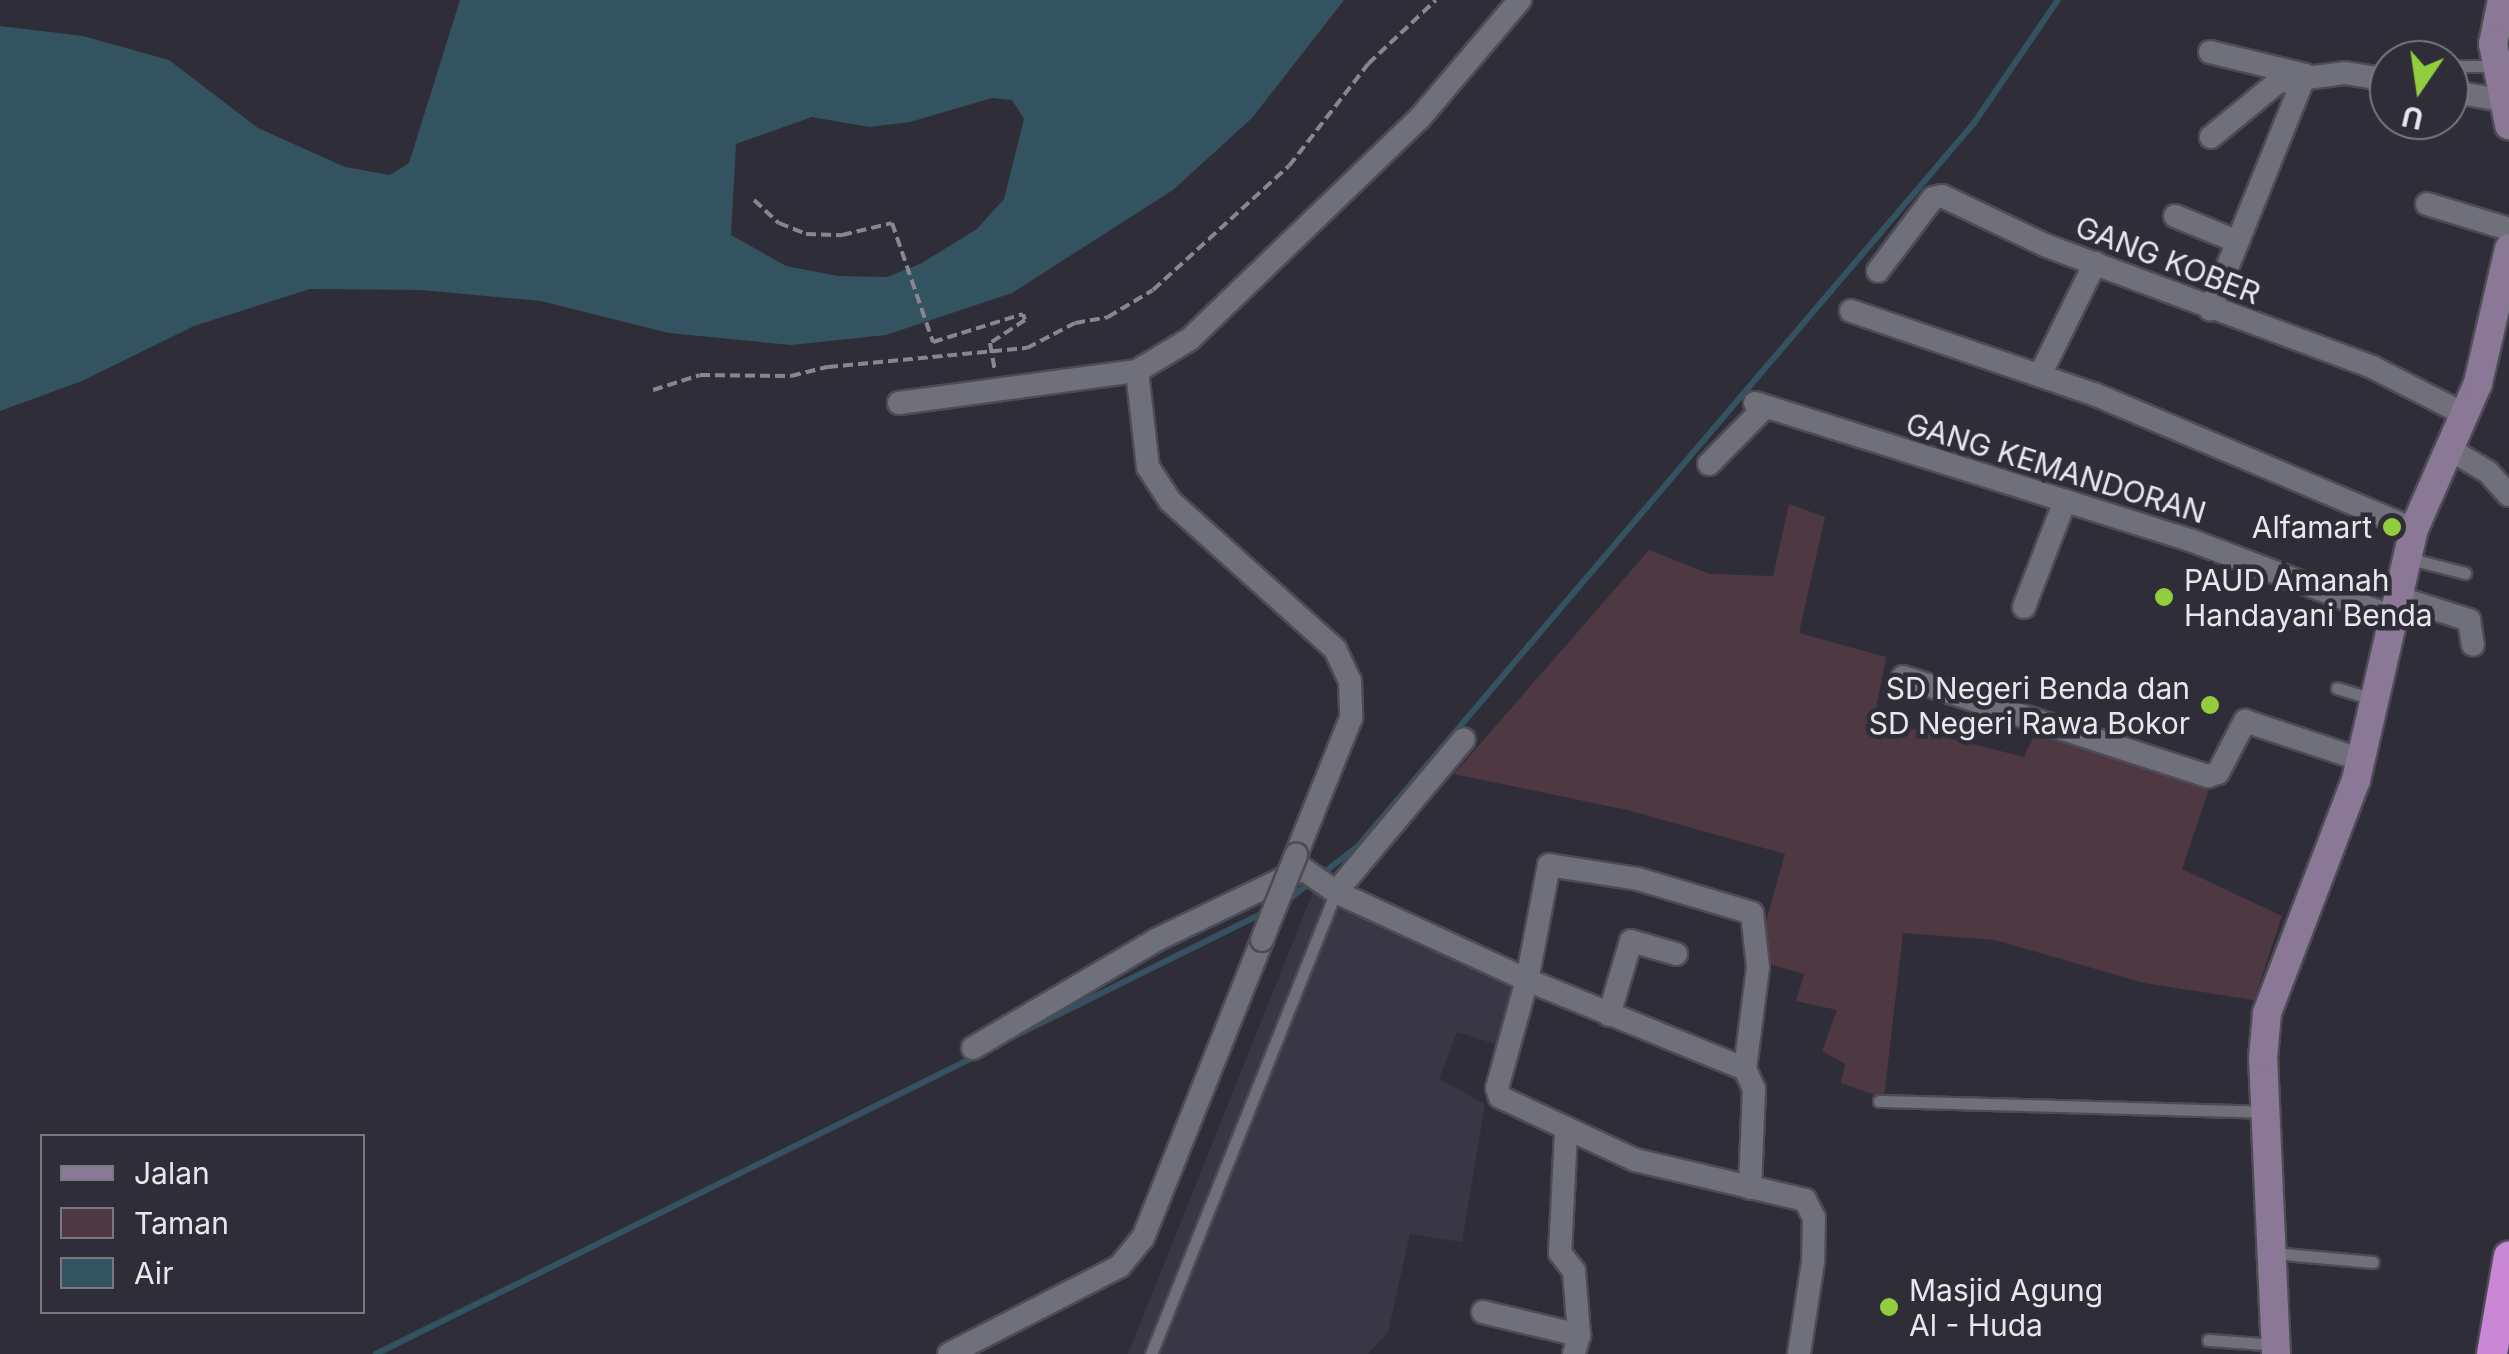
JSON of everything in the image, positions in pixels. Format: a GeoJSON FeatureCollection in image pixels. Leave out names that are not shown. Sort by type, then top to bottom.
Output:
{"type":"FeatureCollection","features":[{"type":"Feature","properties":{"kind":"highway"},"geometry":{"type":"LineString","coordinates":[[2492,1354],[2509,1256]]}},
{"type":"Feature","properties":{"kind":"main road"},"geometry":{"type":"LineString","coordinates":[[2502,0],[2494,66],[2504,113]]}},
{"type":"Feature","properties":{"kind":"main road"},"geometry":{"type":"LineString","coordinates":[[2276,1349],[2266,1112],[2267,1013],[2362,760],[2414,529],[2466,414],[2509,249]]}},
{"type":"Feature","properties":{"kind":"street"},"geometry":{"type":"LineString","coordinates":[[899,403],[1136,372],[1190,339],[1419,119],[1520,0]]}},
{"type":"Feature","properties":{"kind":"street"},"geometry":{"type":"LineString","coordinates":[[2210,52],[2305,75]]}},
{"type":"Feature","properties":{"kind":"street"},"geometry":{"type":"LineString","coordinates":[[2210,137],[2278,82],[2344,72],[2369,76]]}},
{"type":"Feature","properties":{"kind":"street"},"geometry":{"type":"LineString","coordinates":[[2210,310],[2305,75]]}},
{"type":"Feature","properties":{"kind":"street"},"geometry":{"type":"LineString","coordinates":[[2469,99],[2504,113]]}},
{"type":"Feature","properties":{"kind":"street","name":"GANG KOBER"},"geometry":{"type":"LineString","coordinates":[[1878,271],[1933,198],[1942,196],[2210,310],[2372,367],[2466,414]]}},
{"type":"Feature","properties":{"kind":"street"},"geometry":{"type":"LineString","coordinates":[[2427,204],[2509,229]]}},
{"type":"Feature","properties":{"kind":"street"},"geometry":{"type":"LineString","coordinates":[[2175,216],[2238,242]]}},
{"type":"Feature","properties":{"kind":"street"},"geometry":{"type":"LineString","coordinates":[[2040,375],[2096,263]]}},
{"type":"Feature","properties":{"kind":"street"},"geometry":{"type":"LineString","coordinates":[[1851,311],[2040,375],[2414,529]]}},
{"type":"Feature","properties":{"kind":"street"},"geometry":{"type":"LineString","coordinates":[[949,1354],[1120,1266],[1143,1238],[1262,940],[1301,864],[1351,718],[1350,681],[1335,649],[1170,501],[1148,467],[1136,372]]}},
{"type":"Feature","properties":{"kind":"street","name":"GANG KEMANDORAN"},"geometry":{"type":"LineString","coordinates":[[1709,464],[1760,405],[2395,607],[2469,620],[2473,645]]}},
{"type":"Feature","properties":{"kind":"street"},"geometry":{"type":"LineString","coordinates":[[2451,450],[2509,495]]}},
{"type":"Feature","properties":{"kind":"street"},"geometry":{"type":"LineString","coordinates":[[2024,607],[2065,501]]}},
{"type":"Feature","properties":{"kind":"street"},"geometry":{"type":"LineString","coordinates":[[1903,677],[2208,776],[2218,773],[2245,721],[2362,760]]}},
{"type":"Feature","properties":{"kind":"street"},"geometry":{"type":"LineString","coordinates":[[1332,889],[1464,739]]}},
{"type":"Feature","properties":{"kind":"street"},"geometry":{"type":"LineString","coordinates":[[1750,1188],[1754,1089],[1745,1069],[1758,968],[1752,913],[1638,879],[1551,863],[1497,1093],[1566,1132],[1635,1160],[1750,1188],[1805,1200],[1814,1218],[1799,1354]]}},
{"type":"Feature","properties":{"kind":"street"},"geometry":{"type":"LineString","coordinates":[[1301,864],[1332,889],[1526,980],[1745,1069]]}},
{"type":"Feature","properties":{"kind":"street"},"geometry":{"type":"LineString","coordinates":[[973,1048],[1156,940],[1301,864]]}},
{"type":"Feature","properties":{"kind":"street"},"geometry":{"type":"LineString","coordinates":[[1609,1016],[1631,941],[1676,954]]}},
{"type":"Feature","properties":{"kind":"street"},"geometry":{"type":"LineString","coordinates":[[1483,1312],[1576,1344],[1574,1272],[1560,1253],[1566,1132]]}},
{"type":"Feature","properties":{"kind":"lane"},"geometry":{"type":"LineString","coordinates":[[2469,66],[2494,66]]}},
{"type":"Feature","properties":{"kind":"lane"},"geometry":{"type":"LineString","coordinates":[[2406,558],[2465,573]]}},
{"type":"Feature","properties":{"kind":"lane"},"geometry":{"type":"LineString","coordinates":[[2337,688],[2378,701]]}},
{"type":"Feature","properties":{"kind":"lane"},"geometry":{"type":"LineString","coordinates":[[1151,1354],[1332,889]]}},
{"type":"Feature","properties":{"kind":"lane"},"geometry":{"type":"LineString","coordinates":[[1879,1100],[2266,1112]]}},
{"type":"Feature","properties":{"kind":"lane"},"geometry":{"type":"LineString","coordinates":[[2272,1253],[2373,1262]]}},
{"type":"Feature","properties":{"kind":"lane"},"geometry":{"type":"LineString","coordinates":[[2208,1340],[2276,1349]]}},
{"type":"Feature","properties":{"kind":"path"},"geometry":{"type":"LineString","coordinates":[[653,390],[700,375],[791,376],[828,366],[1044,344],[1059,330],[1108,318],[1153,290],[1289,166],[1368,64],[1436,0]]}},
{"type":"Feature","properties":{"kind":"path"},"geometry":{"type":"LineString","coordinates":[[754,200],[779,223],[806,234],[842,235],[892,223],[933,342],[1022,314],[1025,320],[990,342],[998,391]]}},
{"type":"Feature","properties":{"kind":"shaded area"},"geometry":{"type":"Polygon","coordinates":[[[1315,887],[1530,977],[1502,1046],[1457,1032],[1439,1079],[1485,1104],[1462,1242],[1410,1234],[1388,1332],[1368,1354],[1128,1354],[1315,887]]]}},
{"type":"Feature","properties":{"kind":"green space"},"geometry":{"type":"Polygon","coordinates":[[[1789,504],[1825,517],[1799,633],[1886,657],[1874,719],[2024,757],[2040,722],[2210,786],[2182,869],[2282,916],[2254,1000],[2144,983],[1995,940],[1903,933],[1884,1098],[1841,1083],[1845,1064],[1822,1051],[1837,1010],[1796,1001],[1804,974],[1755,960],[1785,854],[1627,810],[1454,774],[1649,550],[1710,574],[1773,576],[1789,504]]]}},
{"type":"Feature","properties":{"kind":"water"},"geometry":{"type":"Polygon","coordinates":[[[460,0],[1344,0],[1252,118],[1173,190],[1012,293],[886,335],[791,345],[669,333],[541,301],[422,290],[310,289],[194,326],[82,381],[0,411],[0,26],[83,36],[169,60],[258,128],[345,167],[390,175],[409,163],[460,0]],[[992,98],[910,122],[869,127],[812,117],[736,144],[731,235],[786,266],[838,276],[887,277],[920,264],[977,229],[1004,199],[1024,119],[1012,100],[992,98]]]}},
{"type":"Feature","properties":{"kind":"waterway"},"geometry":{"type":"LineString","coordinates":[[1322,874],[1358,846],[1974,123],[2058,0]]}},
{"type":"Feature","properties":{"kind":"waterway"},"geometry":{"type":"LineString","coordinates":[[1287,901],[1312,881]]}},
{"type":"Feature","properties":{"kind":"waterway"},"geometry":{"type":"LineString","coordinates":[[1009,1039],[1267,911]]}},
{"type":"Feature","properties":{"kind":"waterway"},"geometry":{"type":"LineString","coordinates":[[376,1354],[976,1056]]}},
{"type":"Feature","properties":{"kind":"place","name":"Alfamart"},"geometry":{"type":"Point","coordinates":[2392,527]}},
{"type":"Feature","properties":{"kind":"place","name":"PAUD Amanah Handayani Benda"},"geometry":{"type":"Point","coordinates":[2164,597]}},
{"type":"Feature","properties":{"kind":"place","name":"SD Negeri Benda dan SD Negeri Rawa Bokor"},"geometry":{"type":"Point","coordinates":[2210,705]}},
{"type":"Feature","properties":{"kind":"place","name":"Masjid Agung Al - Huda"},"geometry":{"type":"Point","coordinates":[1889,1307]}}]}
